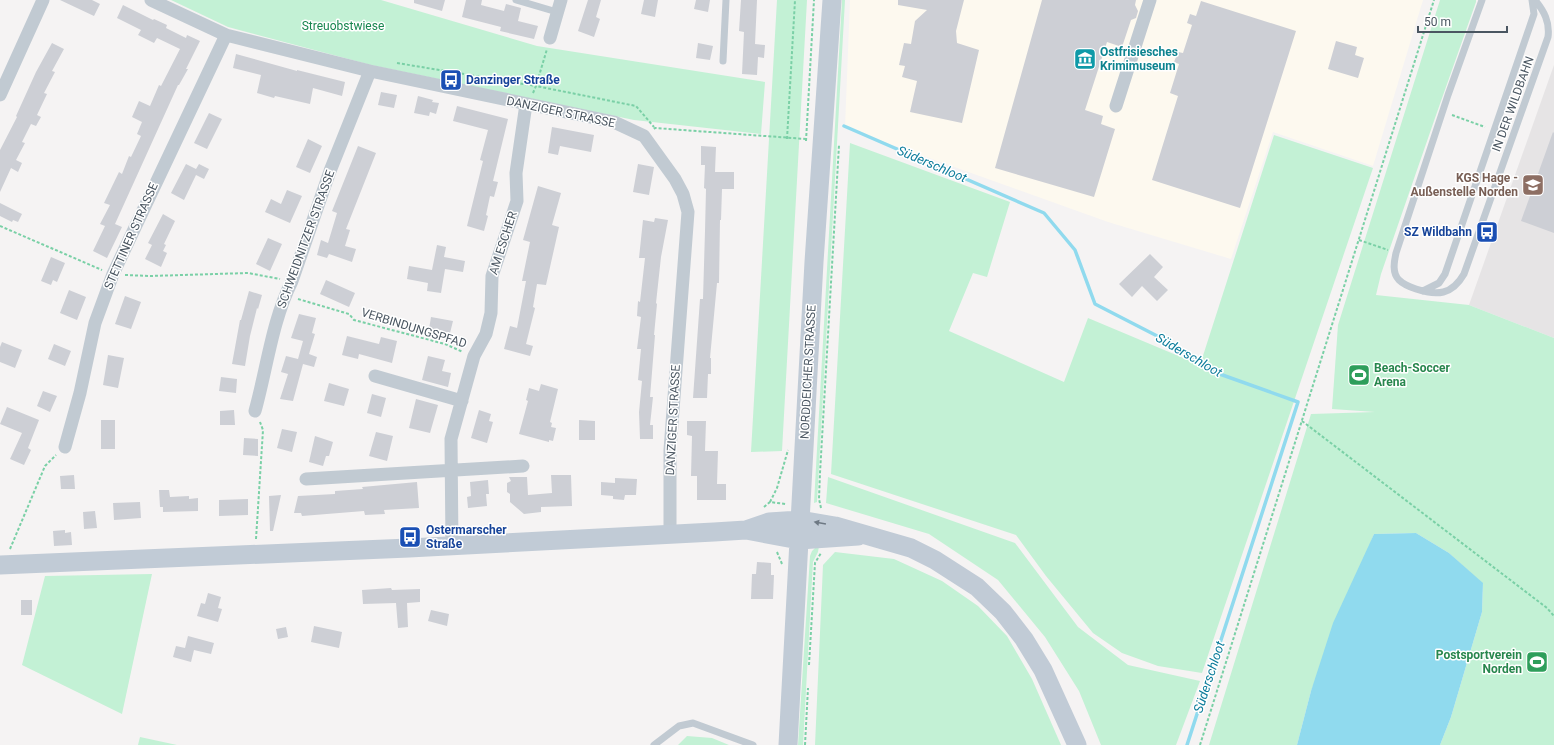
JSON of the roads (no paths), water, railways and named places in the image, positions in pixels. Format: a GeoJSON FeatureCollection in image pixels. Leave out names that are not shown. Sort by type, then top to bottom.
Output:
{"type":"FeatureCollection","features":[{"type":"Feature","properties":{"kind":"main road","name":"NORDDEICHER STRASSE"},"geometry":{"type":"LineString","coordinates":[[788,745],[814,262],[832,0]]}},
{"type":"Feature","properties":{"kind":"main road"},"geometry":{"type":"LineString","coordinates":[[746,530],[769,522],[800,520],[835,526],[911,548],[957,572],[977,587],[1003,612],[1024,639],[1043,670],[1077,745]]}},
{"type":"Feature","properties":{"kind":"main road"},"geometry":{"type":"LineString","coordinates":[[3,560],[452,546],[746,530],[799,540],[822,540],[867,536]]}},
{"type":"Feature","properties":{"kind":"street"},"geometry":{"type":"LineString","coordinates":[[0,96],[43,0]]}},
{"type":"Feature","properties":{"kind":"street","name":"DANZIGER STRASSE"},"geometry":{"type":"LineString","coordinates":[[151,0],[226,35],[370,71],[614,122],[644,136],[675,180],[683,194],[688,212],[671,443],[670,534]]}},
{"type":"Feature","properties":{"kind":"street"},"geometry":{"type":"LineString","coordinates":[[1116,106],[1150,0]]}},
{"type":"Feature","properties":{"kind":"street"},"geometry":{"type":"LineString","coordinates":[[550,38],[559,6]]}},
{"type":"Feature","properties":{"kind":"street","name":"STETTINER STRASSE"},"geometry":{"type":"LineString","coordinates":[[65,447],[80,393],[95,323],[112,274],[226,35]]}},
{"type":"Feature","properties":{"kind":"street","name":"SCHWEIDNITZER STRASSE"},"geometry":{"type":"LineString","coordinates":[[255,411],[274,330],[284,296],[292,281],[330,171],[370,71]]}},
{"type":"Feature","properties":{"kind":"street","name":"AM ESCHER"},"geometry":{"type":"LineString","coordinates":[[452,546],[451,439],[474,356],[486,334],[491,313],[492,276],[517,201],[516,173],[526,104]]}},
{"type":"Feature","properties":{"kind":"street"},"geometry":{"type":"LineString","coordinates":[[375,376],[462,401]]}},
{"type":"Feature","properties":{"kind":"street"},"geometry":{"type":"LineString","coordinates":[[306,479],[523,466]]}},
{"type":"Feature","properties":{"kind":"lane"},"geometry":{"type":"LineString","coordinates":[[516,0],[559,6]]}},
{"type":"Feature","properties":{"kind":"lane"},"geometry":{"type":"LineString","coordinates":[[723,61],[726,0]]}},
{"type":"Feature","properties":{"kind":"lane","name":"IN DER WILDBAHN"},"geometry":{"type":"LineString","coordinates":[[1482,0],[1443,112],[1396,253],[1393,267],[1398,280],[1407,286],[1434,294],[1453,288],[1464,274],[1548,37],[1549,25],[1546,16],[1533,0]]}},
{"type":"Feature","properties":{"kind":"lane"},"geometry":{"type":"LineString","coordinates":[[1423,291],[1439,283],[1445,274],[1534,14],[1533,0]]}},
{"type":"Feature","properties":{"kind":"lane"},"geometry":{"type":"LineString","coordinates":[[654,745],[680,726],[693,723],[753,745]]}},
{"type":"Feature","properties":{"kind":"water"},"geometry":{"type":"Polygon","coordinates":[[[1416,533],[1449,553],[1483,583],[1482,612],[1451,717],[1440,745],[1297,745],[1311,691],[1333,623],[1374,534],[1416,533]]]}},
{"type":"Feature","properties":{"kind":"waterway","name":"Süderschloot"},"geometry":{"type":"LineString","coordinates":[[844,126],[1044,213],[1075,250],[1095,304],[1165,340],[1214,372],[1298,402],[1187,745]]}},
{"type":"Feature","properties":{"kind":"place","name":"Ostfrisiesches Krimimuseum"},"geometry":{"type":"Point","coordinates":[1085,59]}},
{"type":"Feature","properties":{"kind":"place","name":"Danzinger Straße"},"geometry":{"type":"Point","coordinates":[451,80]}},
{"type":"Feature","properties":{"kind":"place","name":"KGS Hage - Außenstelle Norden"},"geometry":{"type":"Point","coordinates":[1533,185]}},
{"type":"Feature","properties":{"kind":"place","name":"SZ Wildbahn"},"geometry":{"type":"Point","coordinates":[1487,232]}},
{"type":"Feature","properties":{"kind":"place","name":"Beach-Soccer Arena"},"geometry":{"type":"Point","coordinates":[1359,375]}},
{"type":"Feature","properties":{"kind":"place","name":"Ostermarscher Straße"},"geometry":{"type":"Point","coordinates":[410,537]}},
{"type":"Feature","properties":{"kind":"place","name":"Postsportverein Norden"},"geometry":{"type":"Point","coordinates":[1537,662]}},
{"type":"Feature","properties":{"kind":"park label","name":"Streuobstwiese"},"geometry":{"type":"Point","coordinates":[343,26]}}]}
